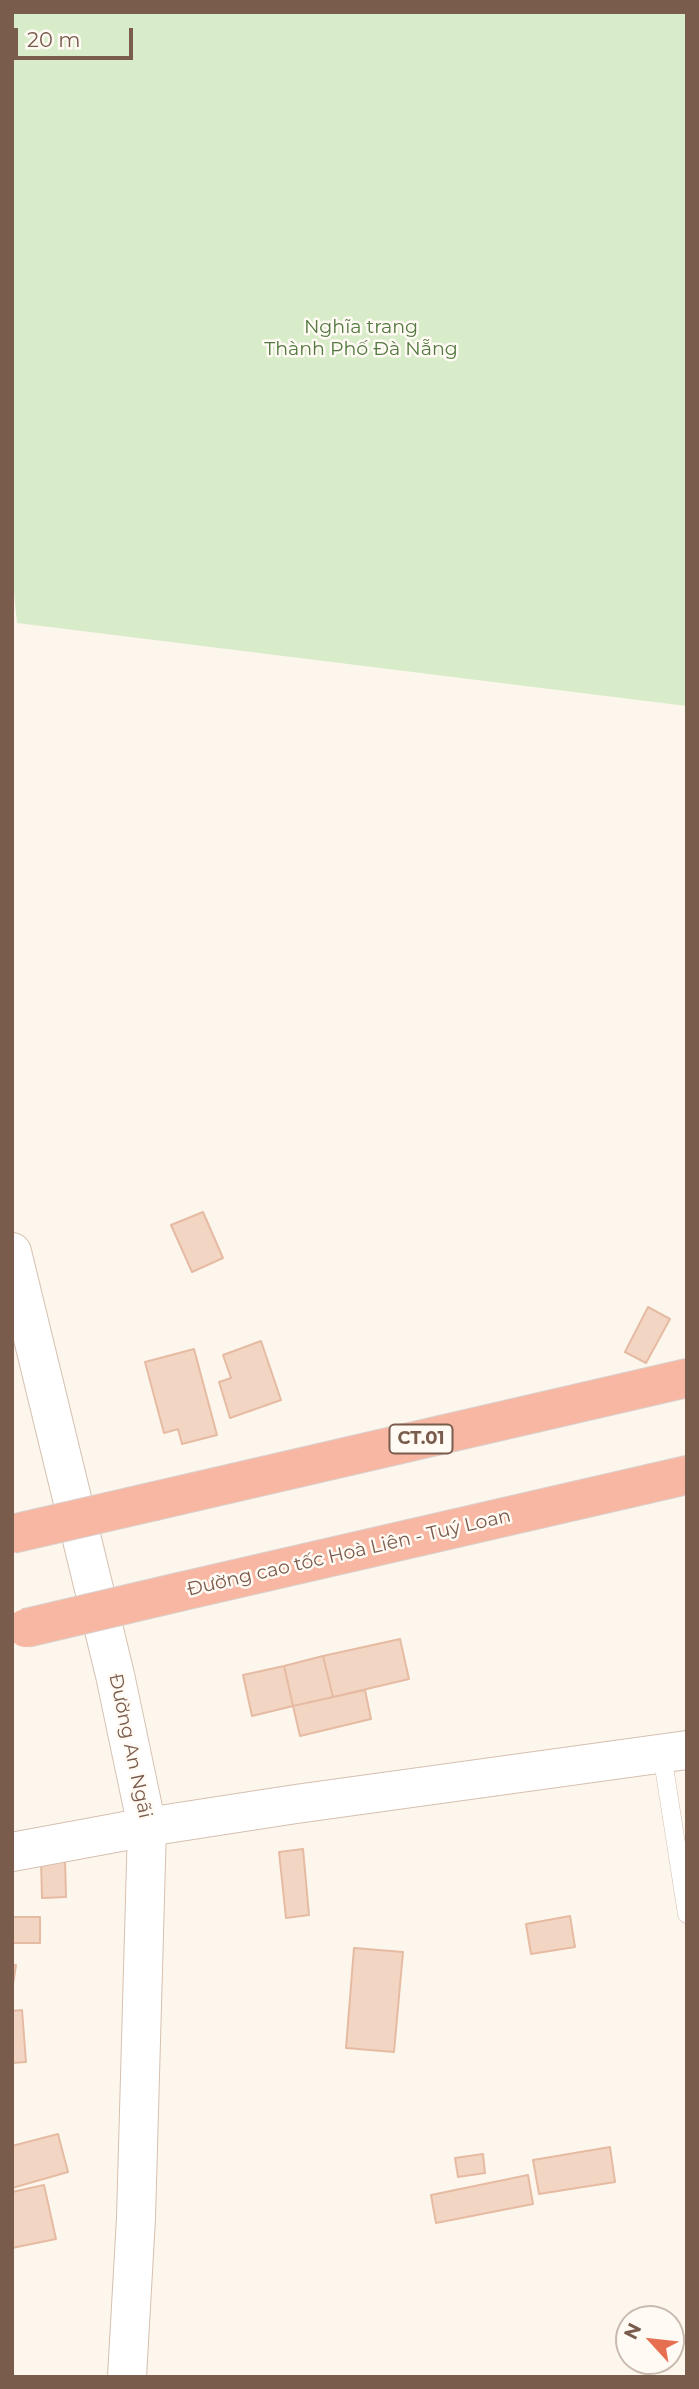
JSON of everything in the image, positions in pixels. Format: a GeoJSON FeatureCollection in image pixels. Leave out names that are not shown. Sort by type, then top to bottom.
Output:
{"type":"FeatureCollection","features":[{"type":"Feature","properties":{"kind":"highway","name":"CT.01"},"geometry":{"type":"LineString","coordinates":[[12,1534],[687,1378]]}},
{"type":"Feature","properties":{"kind":"highway","name":"Đường cao tốc Hoà Liên - Tuý Loan"},"geometry":{"type":"LineString","coordinates":[[19,1630],[687,1475]]}},
{"type":"Feature","properties":{"kind":"main road","name":"Đường An Ngãi"},"geometry":{"type":"LineString","coordinates":[[12,1252],[115,1675],[147,1827],[136,2218],[127,2377]]}},
{"type":"Feature","properties":{"kind":"main road"},"geometry":{"type":"LineString","coordinates":[[12,1852],[147,1827],[674,1752]]}},
{"type":"Feature","properties":{"kind":"lane"},"geometry":{"type":"LineString","coordinates":[[674,1752],[687,1914]]}},
{"type":"Feature","properties":{"kind":"green space","name":"Nghĩa trang Thành Phố Đà Nẵng"},"geometry":{"type":"Polygon","coordinates":[[[12,12],[687,12],[687,706],[17,623],[12,572],[12,12]]]}},
{"type":"Feature","properties":{"kind":"building"},"geometry":{"type":"Polygon","coordinates":[[[203,1212],[223,1258],[192,1272],[171,1225],[203,1212]]]}},
{"type":"Feature","properties":{"kind":"building"},"geometry":{"type":"Polygon","coordinates":[[[648,1307],[670,1319],[646,1363],[625,1352],[648,1307]]]}},
{"type":"Feature","properties":{"kind":"building"},"geometry":{"type":"Polygon","coordinates":[[[261,1341],[281,1400],[230,1418],[219,1382],[231,1378],[223,1355],[261,1341]]]}},
{"type":"Feature","properties":{"kind":"building"},"geometry":{"type":"Polygon","coordinates":[[[194,1349],[217,1435],[182,1444],[178,1429],[164,1433],[145,1362],[194,1349]]]}},
{"type":"Feature","properties":{"kind":"building"},"geometry":{"type":"Polygon","coordinates":[[[400,1639],[409,1679],[333,1697],[323,1656],[400,1639]]]}},
{"type":"Feature","properties":{"kind":"building"},"geometry":{"type":"Polygon","coordinates":[[[323,1656],[333,1697],[293,1706],[284,1666],[323,1656]]]}},
{"type":"Feature","properties":{"kind":"building"},"geometry":{"type":"Polygon","coordinates":[[[284,1666],[293,1706],[252,1716],[243,1675],[284,1666]]]}},
{"type":"Feature","properties":{"kind":"building"},"geometry":{"type":"Polygon","coordinates":[[[365,1690],[371,1719],[300,1736],[293,1706],[365,1690]]]}},
{"type":"Feature","properties":{"kind":"building"},"geometry":{"type":"Polygon","coordinates":[[[303,1849],[309,1915],[286,1918],[279,1852],[303,1849]]]}},
{"type":"Feature","properties":{"kind":"building"},"geometry":{"type":"Polygon","coordinates":[[[65,1859],[66,1897],[42,1898],[41,1860],[65,1859]]]}},
{"type":"Feature","properties":{"kind":"building"},"geometry":{"type":"Polygon","coordinates":[[[570,1916],[575,1947],[531,1954],[526,1924],[570,1916]]]}},
{"type":"Feature","properties":{"kind":"building"},"geometry":{"type":"Polygon","coordinates":[[[12,1917],[40,1917],[40,1943],[12,1943],[12,1917]]]}},
{"type":"Feature","properties":{"kind":"building"},"geometry":{"type":"Polygon","coordinates":[[[354,1948],[403,1952],[394,2052],[346,2048],[354,1948]]]}},
{"type":"Feature","properties":{"kind":"building"},"geometry":{"type":"Polygon","coordinates":[[[12,1965],[16,1965],[12,1991],[12,1965]]]}},
{"type":"Feature","properties":{"kind":"building"},"geometry":{"type":"Polygon","coordinates":[[[22,2010],[26,2062],[12,2063],[12,2011],[22,2010]]]}},
{"type":"Feature","properties":{"kind":"building"},"geometry":{"type":"Polygon","coordinates":[[[58,2134],[68,2172],[12,2188],[12,2146],[58,2134]]]}},
{"type":"Feature","properties":{"kind":"building"},"geometry":{"type":"Polygon","coordinates":[[[610,2147],[615,2182],[539,2194],[533,2160],[610,2147]]]}},
{"type":"Feature","properties":{"kind":"building"},"geometry":{"type":"Polygon","coordinates":[[[483,2154],[485,2173],[458,2177],[455,2158],[483,2154]]]}},
{"type":"Feature","properties":{"kind":"building"},"geometry":{"type":"Polygon","coordinates":[[[528,2175],[533,2204],[436,2223],[431,2195],[528,2175]]]}},
{"type":"Feature","properties":{"kind":"building"},"geometry":{"type":"Polygon","coordinates":[[[44,2185],[56,2239],[12,2248],[12,2192],[44,2185]]]}}]}
